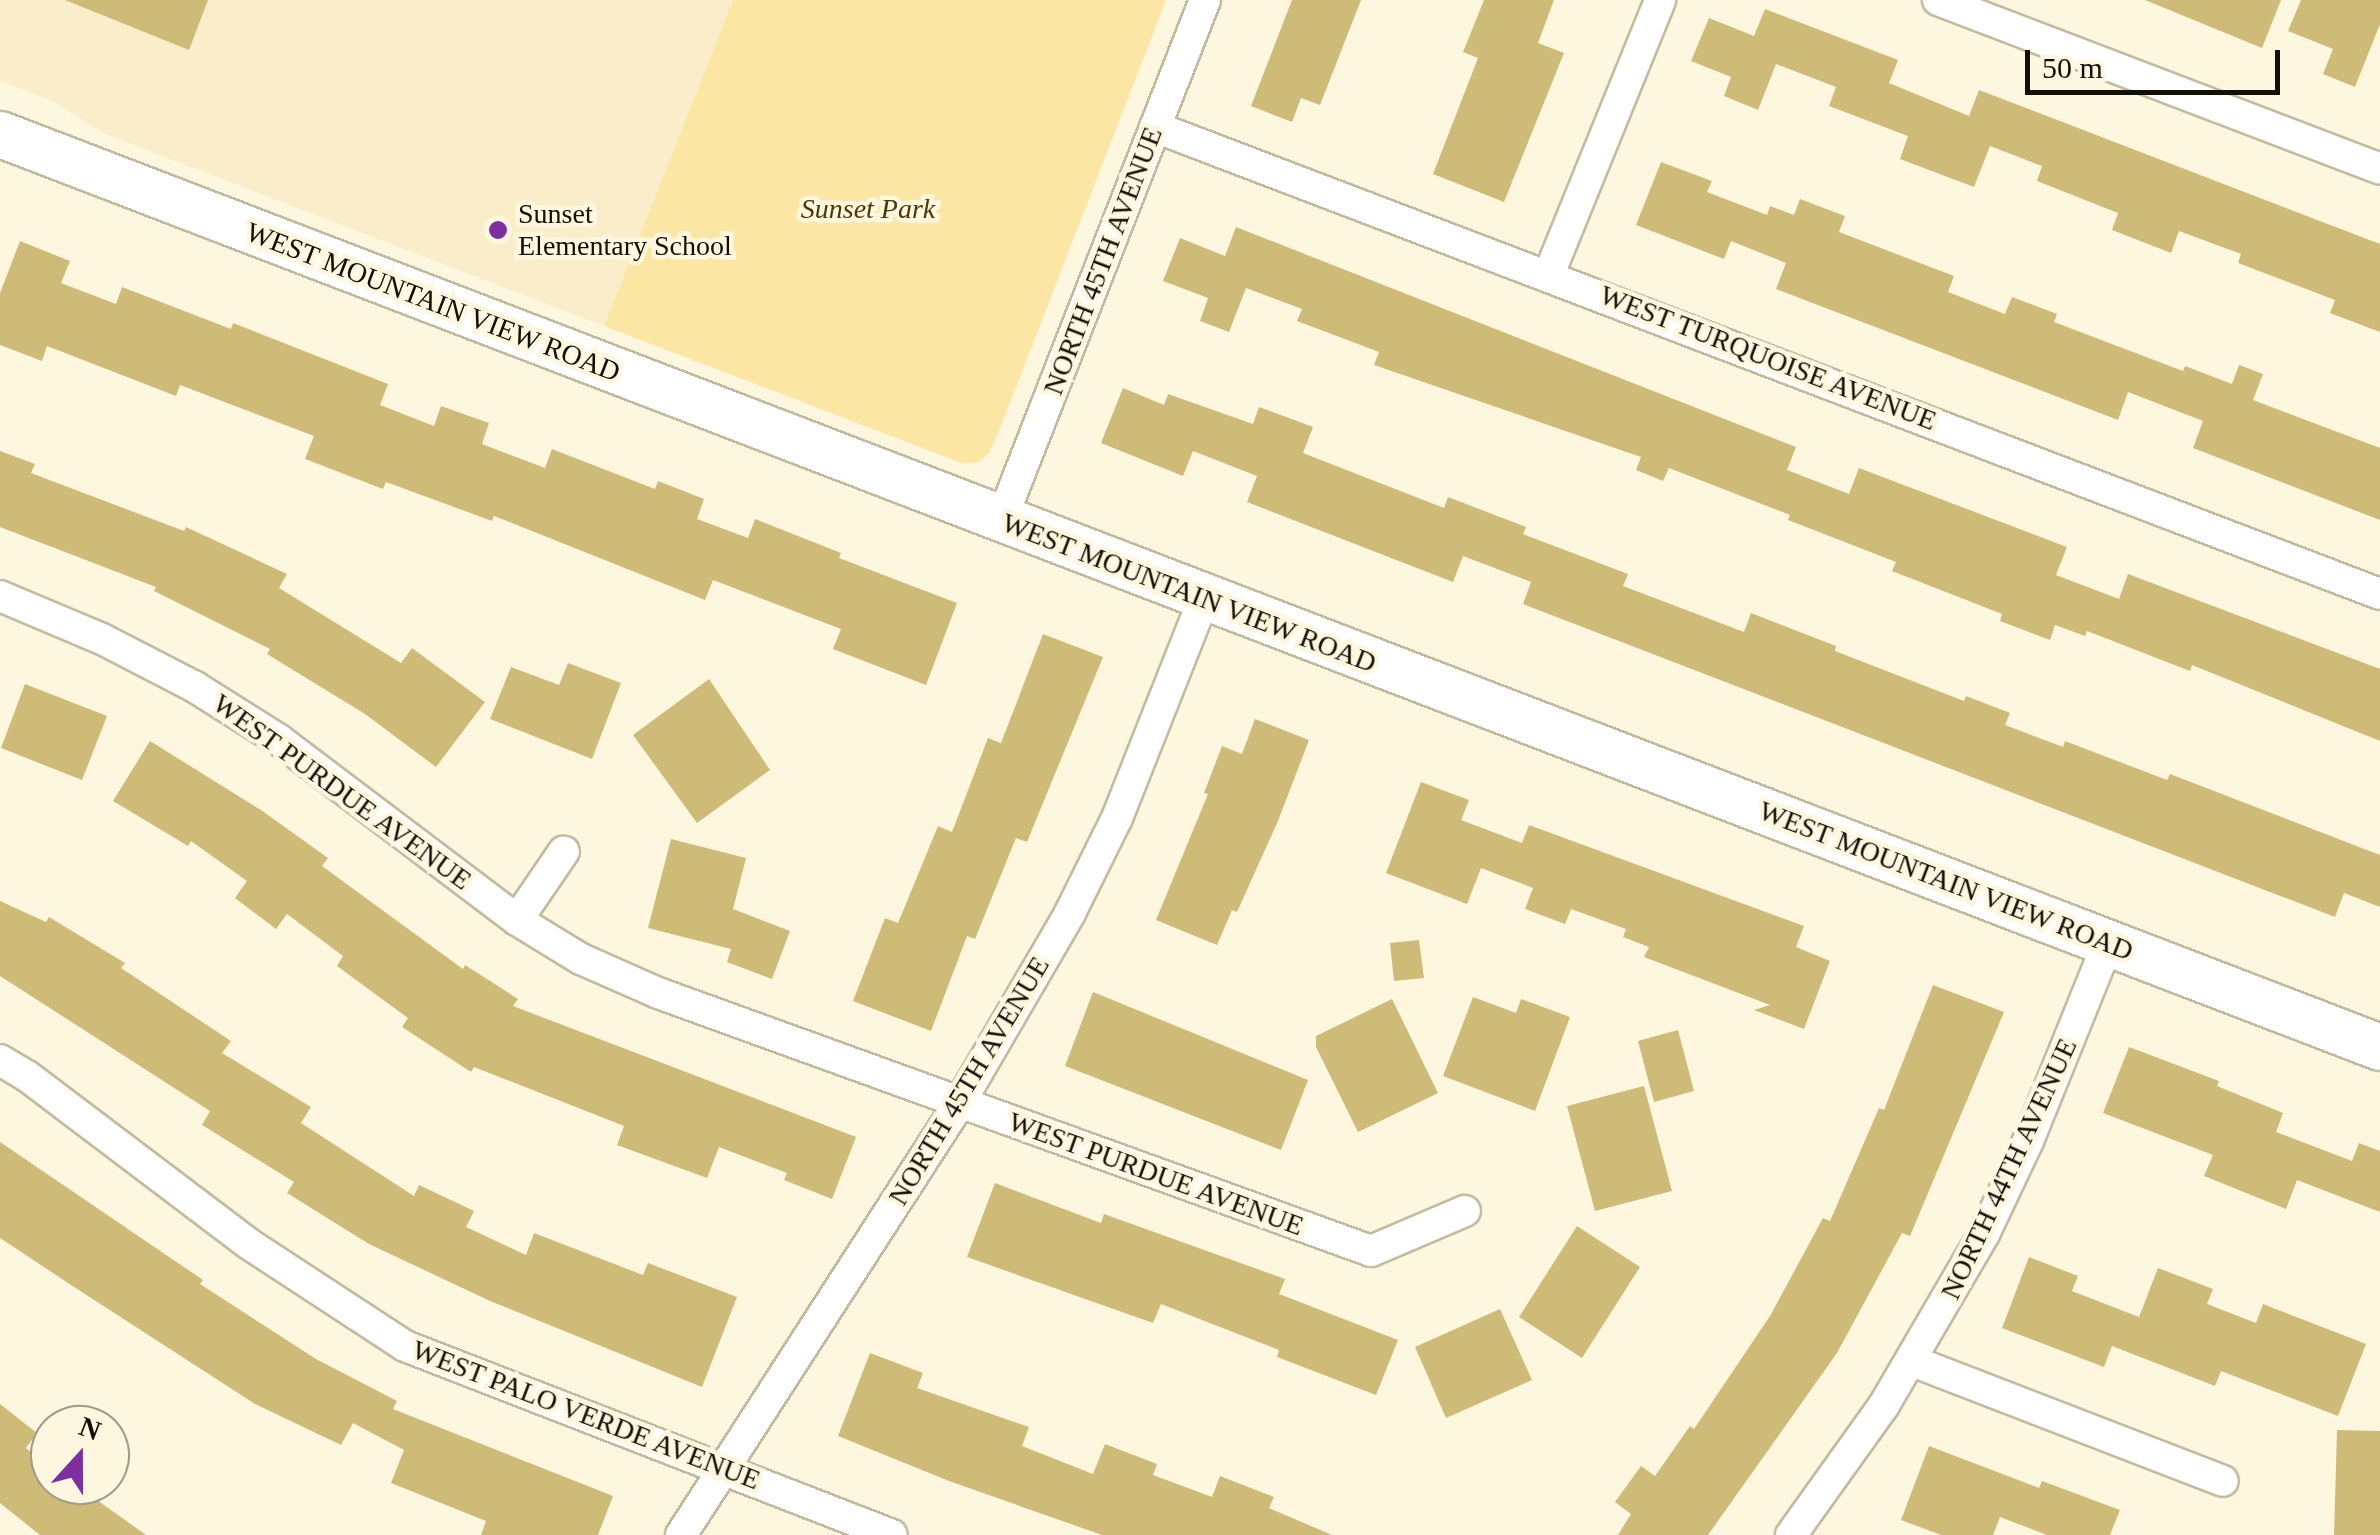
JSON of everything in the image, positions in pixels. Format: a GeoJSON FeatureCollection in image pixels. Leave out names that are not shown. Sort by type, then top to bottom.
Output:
{"type":"FeatureCollection","features":[{"type":"Feature","properties":{"kind":"street","name":"NORTH 45TH AVENUE"},"geometry":{"type":"LineString","coordinates":[[1000,521],[1205,0]]}},
{"type":"Feature","properties":{"kind":"street"},"geometry":{"type":"LineString","coordinates":[[1549,274],[1660,0]]}},
{"type":"Feature","properties":{"kind":"street"},"geometry":{"type":"LineString","coordinates":[[1938,0],[2380,168]]}},
{"type":"Feature","properties":{"kind":"street","name":"WEST TURQUOISE AVENUE"},"geometry":{"type":"LineString","coordinates":[[1155,126],[2380,594]]}},
{"type":"Feature","properties":{"kind":"street","name":"WEST MOUNTAIN VIEW ROAD"},"geometry":{"type":"LineString","coordinates":[[0,134],[1000,521],[2380,1047]]}},
{"type":"Feature","properties":{"kind":"street","name":"WEST PURDUE AVENUE"},"geometry":{"type":"LineString","coordinates":[[0,596],[102,639],[262,729],[517,920],[582,959],[658,993],[1370,1250],[1465,1211]]}},
{"type":"Feature","properties":{"kind":"street","name":"NORTH 45TH AVENUE"},"geometry":{"type":"LineString","coordinates":[[681,1535],[959,1104],[1095,864],[1204,598]]}},
{"type":"Feature","properties":{"kind":"street"},"geometry":{"type":"LineString","coordinates":[[517,920],[564,850]]}},
{"type":"Feature","properties":{"kind":"street","name":"NORTH 44TH AVENUE"},"geometry":{"type":"LineString","coordinates":[[1791,1535],[1912,1361],[1999,1203],[2108,942]]}},
{"type":"Feature","properties":{"kind":"street","name":"WEST PALO VERDE AVENUE"},"geometry":{"type":"LineString","coordinates":[[0,1060],[28,1076],[250,1244],[405,1346],[892,1535]]}},
{"type":"Feature","properties":{"kind":"street"},"geometry":{"type":"LineString","coordinates":[[1912,1361],[2222,1481]]}},
{"type":"Feature","properties":{"kind":"shaded area","name":"Sunset Elementary School"},"geometry":{"type":"Polygon","coordinates":[[[0,0],[733,0],[604,326],[105,134],[54,102],[0,81],[0,0]]]}},
{"type":"Feature","properties":{"kind":"green space","name":"Sunset Park"},"geometry":{"type":"Polygon","coordinates":[[[733,0],[1166,0],[1001,426],[990,452],[979,462],[964,464],[604,326],[733,0]]]}},
{"type":"Feature","properties":{"kind":"building"},"geometry":{"type":"Polygon","coordinates":[[[65,0],[208,0],[189,50],[65,0]]]}},
{"type":"Feature","properties":{"kind":"building"},"geometry":{"type":"Polygon","coordinates":[[[1292,0],[1361,0],[1320,105],[1301,98],[1292,122],[1251,106],[1292,0]]]}},
{"type":"Feature","properties":{"kind":"building"},"geometry":{"type":"Polygon","coordinates":[[[1484,0],[1554,0],[1538,43],[1564,53],[1504,202],[1433,174],[1478,58],[1463,52],[1484,0]]]}},
{"type":"Feature","properties":{"kind":"building"},"geometry":{"type":"Polygon","coordinates":[[[2145,0],[2281,0],[2262,48],[2145,0]]]}},
{"type":"Feature","properties":{"kind":"building"},"geometry":{"type":"Polygon","coordinates":[[[2301,0],[2380,0],[2380,24],[2355,87],[2323,74],[2333,49],[2288,31],[2301,0]]]}},
{"type":"Feature","properties":{"kind":"building"},"geometry":{"type":"Polygon","coordinates":[[[1765,9],[1898,60],[1889,83],[1969,116],[1979,90],[2380,244],[2380,332],[2330,313],[2335,300],[2238,263],[2241,254],[2179,231],[2171,253],[2112,230],[2118,213],[2037,181],[2042,166],[1990,146],[1974,187],[1900,159],[1908,136],[1829,106],[1836,87],[1776,64],[1758,110],[1724,96],[1731,77],[1691,61],[1709,18],[1754,36],[1765,9]]]}},
{"type":"Feature","properties":{"kind":"building"},"geometry":{"type":"Polygon","coordinates":[[[1661,162],[1712,181],[1707,192],[1767,215],[1770,206],[1794,215],[1800,199],[1845,216],[1839,232],[1954,276],[1948,292],[2005,314],[2012,297],[2057,314],[2054,322],[2183,371],[2185,366],[2232,384],[2239,365],[2263,374],[2253,400],[2380,448],[2380,520],[2193,448],[2203,421],[2128,392],[2118,420],[1776,289],[1786,263],[1731,241],[1724,259],[1636,225],[1661,162]]]}},
{"type":"Feature","properties":{"kind":"building"},"geometry":{"type":"Polygon","coordinates":[[[1236,227],[1796,447],[1787,470],[1849,494],[1859,468],[2067,547],[2056,575],[2119,599],[2128,574],[2380,669],[2380,741],[2192,665],[2190,671],[2087,631],[2085,636],[2055,625],[2050,640],[2000,621],[2002,614],[1892,571],[1896,562],[1788,520],[1790,515],[1669,468],[1663,481],[1636,470],[1641,457],[1374,365],[1379,352],[1297,321],[1302,309],[1246,288],[1229,332],[1200,321],[1208,298],[1163,281],[1180,238],[1225,256],[1236,227]]]}},
{"type":"Feature","properties":{"kind":"building"},"geometry":{"type":"Polygon","coordinates":[[[20,241],[70,261],[61,283],[116,304],[122,287],[231,329],[233,323],[388,384],[380,405],[434,426],[441,406],[489,423],[482,444],[545,468],[552,449],[655,489],[658,481],[704,499],[697,519],[748,538],[755,519],[841,553],[839,558],[957,603],[926,685],[833,649],[841,629],[713,580],[705,600],[494,516],[492,521],[386,482],[383,489],[305,459],[314,436],[180,385],[176,396],[47,346],[42,361],[0,345],[0,293],[20,241]]]}},
{"type":"Feature","properties":{"kind":"building"},"geometry":{"type":"Polygon","coordinates":[[[1123,388],[1164,405],[1168,394],[1253,424],[1259,407],[1313,427],[1303,453],[1444,508],[1448,497],[1526,527],[1523,534],[1628,574],[1623,586],[1744,632],[1751,613],[1836,646],[1835,651],[1964,701],[1966,696],[2010,713],[2005,725],[2063,747],[2065,741],[2167,780],[2170,774],[2380,855],[2380,907],[2344,893],[2335,917],[1523,604],[1531,582],[1463,556],[1453,582],[1247,502],[1257,476],[1193,451],[1183,476],[1101,443],[1123,388]]]}},
{"type":"Feature","properties":{"kind":"building"},"geometry":{"type":"Polygon","coordinates":[[[0,451],[35,464],[31,473],[184,531],[186,527],[287,574],[279,588],[401,663],[412,648],[485,702],[436,767],[365,714],[267,654],[270,649],[154,591],[156,587],[0,527],[0,451]]]}},
{"type":"Feature","properties":{"kind":"building"},"geometry":{"type":"Polygon","coordinates":[[[1043,634],[1103,657],[1027,842],[1016,838],[975,939],[967,936],[931,1031],[853,1001],[885,918],[898,923],[938,826],[952,832],[988,738],[1001,743],[1043,634]]]}},
{"type":"Feature","properties":{"kind":"building"},"geometry":{"type":"Polygon","coordinates":[[[568,663],[621,683],[592,759],[490,719],[511,667],[559,685],[568,663]]]}},
{"type":"Feature","properties":{"kind":"building"},"geometry":{"type":"Polygon","coordinates":[[[709,679],[770,770],[697,823],[633,735],[709,679]]]}},
{"type":"Feature","properties":{"kind":"building"},"geometry":{"type":"Polygon","coordinates":[[[25,684],[107,716],[82,780],[1,748],[25,684]]]}},
{"type":"Feature","properties":{"kind":"building"},"geometry":{"type":"Polygon","coordinates":[[[1255,719],[1309,740],[1278,821],[1237,912],[1232,910],[1217,945],[1156,920],[1208,794],[1204,793],[1222,746],[1242,754],[1255,719]]]}},
{"type":"Feature","properties":{"kind":"building"},"geometry":{"type":"Polygon","coordinates":[[[150,741],[261,810],[328,858],[322,866],[463,969],[465,965],[518,999],[513,1006],[856,1137],[832,1199],[784,1180],[787,1173],[719,1147],[707,1178],[617,1145],[624,1126],[474,1067],[471,1072],[402,1027],[408,1018],[337,966],[343,956],[287,914],[276,929],[235,898],[247,881],[191,841],[188,846],[113,801],[150,741]]]}},
{"type":"Feature","properties":{"kind":"building"},"geometry":{"type":"Polygon","coordinates":[[[1421,782],[1469,800],[1461,820],[1522,843],[1529,825],[1804,926],[1796,947],[1830,961],[1804,1029],[1754,1010],[1770,1005],[1644,957],[1649,947],[1623,937],[1626,929],[1571,909],[1565,924],[1525,909],[1533,888],[1481,868],[1467,904],[1386,873],[1421,782]]]}},
{"type":"Feature","properties":{"kind":"building"},"geometry":{"type":"Polygon","coordinates":[[[671,839],[746,858],[733,909],[790,931],[772,979],[727,962],[731,949],[648,928],[671,839]]]}},
{"type":"Feature","properties":{"kind":"building"},"geometry":{"type":"Polygon","coordinates":[[[0,901],[46,922],[49,917],[125,963],[121,968],[231,1041],[222,1053],[311,1107],[301,1123],[414,1196],[419,1185],[474,1211],[466,1227],[526,1255],[534,1233],[643,1275],[648,1263],[737,1297],[702,1387],[490,1301],[369,1244],[287,1193],[294,1182],[202,1125],[210,1111],[0,976],[0,901]]]}},
{"type":"Feature","properties":{"kind":"building"},"geometry":{"type":"Polygon","coordinates":[[[1419,940],[1424,978],[1394,981],[1390,943],[1419,940]]]}},
{"type":"Feature","properties":{"kind":"building"},"geometry":{"type":"Polygon","coordinates":[[[1933,985],[2004,1012],[1910,1236],[1902,1233],[1837,1353],[1708,1535],[1618,1535],[1631,1514],[1615,1502],[1641,1466],[1655,1476],[1690,1426],[1694,1429],[1770,1316],[1823,1218],[1830,1221],[1879,1108],[1884,1110],[1933,985]]]}},
{"type":"Feature","properties":{"kind":"building"},"geometry":{"type":"Polygon","coordinates":[[[1093,992],[1308,1080],[1281,1150],[1065,1066],[1093,992]]]}},
{"type":"Feature","properties":{"kind":"building"},"geometry":{"type":"Polygon","coordinates":[[[1473,997],[1516,1013],[1521,999],[1570,1017],[1535,1111],[1443,1076],[1473,997]]]}},
{"type":"Feature","properties":{"kind":"building"},"geometry":{"type":"Polygon","coordinates":[[[1392,999],[1438,1093],[1358,1132],[1316,1047],[1316,1036],[1392,999]]]}},
{"type":"Feature","properties":{"kind":"building"},"geometry":{"type":"Polygon","coordinates":[[[1678,1030],[1694,1091],[1654,1102],[1638,1041],[1678,1030]]]}},
{"type":"Feature","properties":{"kind":"building"},"geometry":{"type":"Polygon","coordinates":[[[2129,1047],[2219,1081],[2217,1086],[2283,1113],[2276,1132],[2352,1161],[2359,1143],[2380,1151],[2380,1212],[2297,1180],[2286,1209],[2204,1176],[2213,1155],[2103,1113],[2129,1047]]]}},
{"type":"Feature","properties":{"kind":"building"},"geometry":{"type":"Polygon","coordinates":[[[1644,1086],[1672,1191],[1595,1211],[1567,1106],[1644,1086]]]}},
{"type":"Feature","properties":{"kind":"building"},"geometry":{"type":"Polygon","coordinates":[[[0,1142],[203,1280],[200,1284],[316,1359],[397,1401],[393,1409],[613,1496],[598,1535],[481,1535],[486,1521],[391,1483],[404,1450],[353,1423],[341,1445],[255,1404],[71,1285],[0,1238],[0,1142]]]}},
{"type":"Feature","properties":{"kind":"building"},"geometry":{"type":"Polygon","coordinates":[[[995,1183],[1101,1223],[1104,1214],[1285,1279],[1279,1294],[1398,1340],[1376,1395],[1277,1357],[1279,1350],[1161,1304],[1153,1323],[967,1257],[995,1183]]]}},
{"type":"Feature","properties":{"kind":"building"},"geometry":{"type":"Polygon","coordinates":[[[1577,1226],[1640,1267],[1582,1358],[1519,1317],[1577,1226]]]}},
{"type":"Feature","properties":{"kind":"building"},"geometry":{"type":"Polygon","coordinates":[[[2029,1257],[2078,1276],[2072,1291],[2139,1317],[2158,1268],[2213,1289],[2207,1304],[2256,1323],[2263,1304],[2366,1344],[2338,1416],[2221,1371],[2215,1386],[2112,1346],[2104,1367],[2002,1328],[2029,1257]]]}},
{"type":"Feature","properties":{"kind":"building"},"geometry":{"type":"Polygon","coordinates":[[[1500,1309],[1532,1380],[1446,1418],[1415,1347],[1500,1309]]]}},
{"type":"Feature","properties":{"kind":"building"},"geometry":{"type":"Polygon","coordinates":[[[870,1353],[923,1373],[917,1388],[1029,1427],[1022,1446],[1093,1474],[1105,1444],[1157,1464],[1153,1475],[1212,1497],[1220,1476],[1274,1497],[1269,1508],[1332,1535],[1102,1535],[949,1481],[838,1436],[870,1353]]]}},
{"type":"Feature","properties":{"kind":"building"},"geometry":{"type":"Polygon","coordinates":[[[0,1404],[30,1428],[26,1448],[30,1451],[30,1505],[104,1505],[146,1535],[40,1535],[0,1503],[0,1404]]]}},
{"type":"Feature","properties":{"kind":"building"},"geometry":{"type":"Polygon","coordinates":[[[2337,1430],[2380,1431],[2380,1535],[2334,1535],[2337,1430]]]}},
{"type":"Feature","properties":{"kind":"building"},"geometry":{"type":"Polygon","coordinates":[[[1929,1446],[2039,1488],[2042,1481],[2120,1510],[2110,1535],[2047,1535],[2000,1517],[1993,1535],[1941,1535],[1901,1520],[1929,1446]]]}},
{"type":"Feature","properties":{"kind":"place","name":"Sunset Elementary School"},"geometry":{"type":"Point","coordinates":[498,230]}}]}
